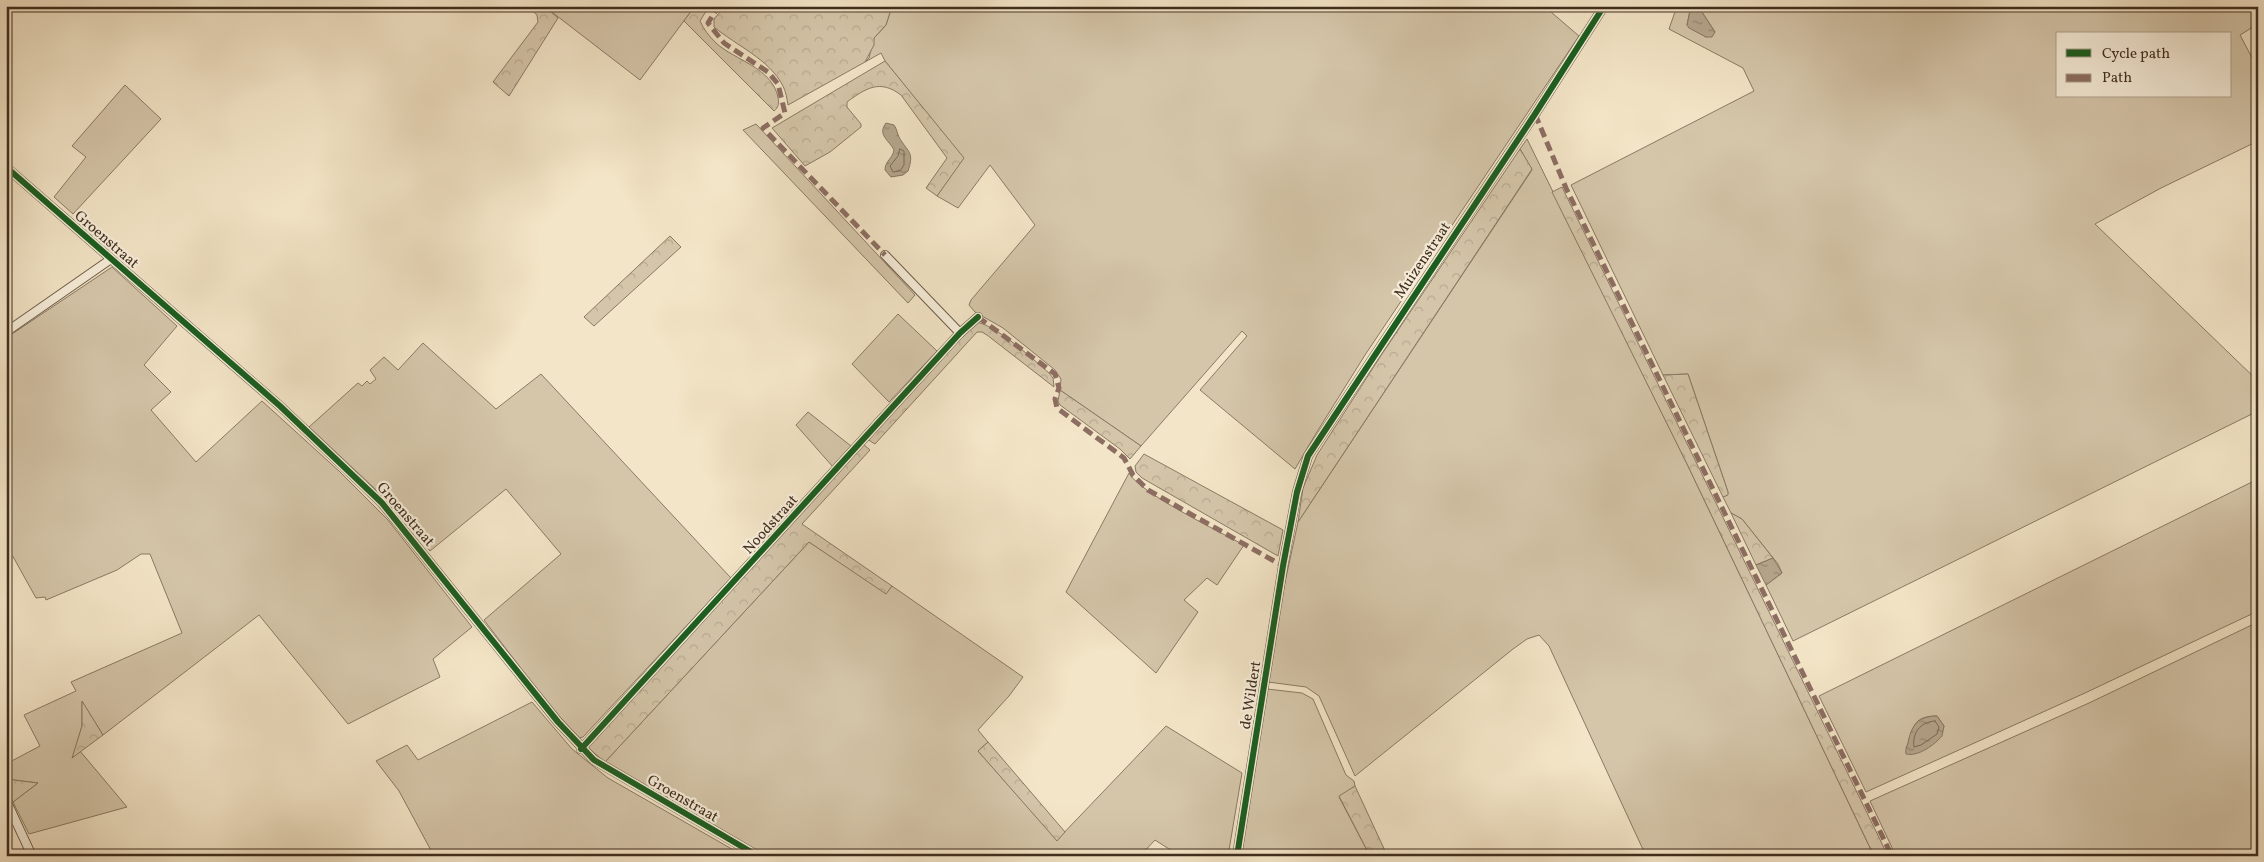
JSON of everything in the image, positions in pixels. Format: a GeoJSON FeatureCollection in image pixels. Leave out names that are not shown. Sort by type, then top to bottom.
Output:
{"type":"FeatureCollection","features":[{"type":"Feature","properties":{"kind":"street","name":"Muizenstraat"},"geometry":{"type":"LineString","coordinates":[[1288,539],[1297,492],[1308,456],[1535,114],[1604,6]]}},
{"type":"Feature","properties":{"kind":"street","name":"Groenstraat"},"geometry":{"type":"LineString","coordinates":[[6,167],[280,406],[382,503],[581,749],[594,760],[758,856]]}},
{"type":"Feature","properties":{"kind":"street"},"geometry":{"type":"LineString","coordinates":[[885,255],[960,333]]}},
{"type":"Feature","properties":{"kind":"street"},"geometry":{"type":"LineString","coordinates":[[6,332],[111,259]]}},
{"type":"Feature","properties":{"kind":"street","name":"Noodstraat"},"geometry":{"type":"LineString","coordinates":[[581,749],[960,333],[978,317]]}},
{"type":"Feature","properties":{"kind":"street","name":"de Wildert"},"geometry":{"type":"LineString","coordinates":[[1237,856],[1288,539]]}},
{"type":"Feature","properties":{"kind":"street"},"geometry":{"type":"LineString","coordinates":[[6,800],[32,856]]}},
{"type":"Feature","properties":{"kind":"green space"},"geometry":{"type":"Polygon","coordinates":[[[527,6],[544,6],[558,18],[509,96],[493,82],[538,22],[537,15],[527,6]]]}},
{"type":"Feature","properties":{"kind":"green space"},"geometry":{"type":"Polygon","coordinates":[[[544,6],[695,6],[640,80],[544,6]]]}},
{"type":"Feature","properties":{"kind":"green space"},"geometry":{"type":"Polygon","coordinates":[[[695,6],[711,6],[700,21],[716,43],[761,71],[768,78],[778,97],[778,105],[774,111],[684,21],[695,6]]]}},
{"type":"Feature","properties":{"kind":"green space"},"geometry":{"type":"Polygon","coordinates":[[[733,6],[892,6],[886,25],[874,38],[874,45],[865,62],[788,105],[783,86],[770,68],[714,27],[714,19],[720,12],[733,6]]]}},
{"type":"Feature","properties":{"kind":"green space"},"geometry":{"type":"Polygon","coordinates":[[[892,6],[1544,6],[1579,36],[1365,355],[1295,469],[1200,390],[1247,336],[1242,331],[1141,446],[1060,390],[1061,379],[1055,370],[1003,328],[975,312],[969,305],[971,300],[1035,225],[990,165],[958,208],[937,196],[963,158],[885,61],[881,53],[865,62],[869,58],[874,38],[886,25],[892,6]]]}},
{"type":"Feature","properties":{"kind":"green space"},"geometry":{"type":"Polygon","coordinates":[[[1677,6],[1691,6],[1687,25],[1706,37],[1715,32],[1698,6],[2258,6],[2258,24],[2240,35],[2258,69],[2258,141],[2161,188],[2095,224],[2258,381],[2258,411],[1793,641],[1766,585],[1782,573],[1778,564],[1742,519],[1731,513],[1723,497],[1728,492],[1688,374],[1663,375],[1571,185],[1754,91],[1743,68],[1669,29],[1677,6]]]}},
{"type":"Feature","properties":{"kind":"green space"},"geometry":{"type":"Polygon","coordinates":[[[885,61],[964,158],[937,196],[926,188],[947,158],[901,95],[886,87],[880,86],[867,89],[847,102],[847,107],[861,124],[861,127],[830,152],[805,166],[772,128],[885,61]]]}},
{"type":"Feature","properties":{"kind":"green space"},"geometry":{"type":"Polygon","coordinates":[[[125,85],[161,119],[73,214],[54,197],[86,157],[72,146],[125,85]]]}},
{"type":"Feature","properties":{"kind":"green space"},"geometry":{"type":"Polygon","coordinates":[[[756,124],[915,295],[908,303],[743,130],[756,124]]]}},
{"type":"Feature","properties":{"kind":"green space"},"geometry":{"type":"Polygon","coordinates":[[[1527,139],[1688,466],[1874,856],[1646,856],[1549,646],[1539,635],[1527,639],[1513,649],[1355,776],[1319,696],[1306,687],[1268,682],[1281,601],[1298,522],[1532,170],[1520,149],[1527,139]]]}},
{"type":"Feature","properties":{"kind":"green space"},"geometry":{"type":"Polygon","coordinates":[[[1520,149],[1532,169],[1298,522],[1303,488],[1317,455],[1382,354],[1520,149]]]}},
{"type":"Feature","properties":{"kind":"green space"},"geometry":{"type":"Polygon","coordinates":[[[1562,187],[1888,856],[1874,856],[1688,466],[1552,192],[1562,187]]]}},
{"type":"Feature","properties":{"kind":"green space"},"geometry":{"type":"Polygon","coordinates":[[[670,236],[681,247],[594,326],[584,317],[670,236]]]}},
{"type":"Feature","properties":{"kind":"green space"},"geometry":{"type":"Polygon","coordinates":[[[112,267],[177,326],[144,365],[171,392],[151,410],[196,462],[262,401],[339,471],[388,520],[472,627],[433,659],[440,677],[348,724],[259,615],[103,735],[82,702],[82,726],[73,757],[80,751],[127,807],[29,834],[13,802],[38,783],[6,779],[6,764],[40,746],[24,715],[76,691],[71,682],[182,633],[150,554],[141,554],[117,570],[46,600],[45,597],[36,598],[6,544],[6,338],[112,267]]]}},
{"type":"Feature","properties":{"kind":"green space"},"geometry":{"type":"Polygon","coordinates":[[[898,314],[937,351],[889,402],[852,364],[898,314]]]}},
{"type":"Feature","properties":{"kind":"green space"},"geometry":{"type":"Polygon","coordinates":[[[975,322],[983,324],[1003,335],[1024,351],[1049,373],[1053,378],[1054,387],[987,335],[977,332],[875,444],[867,439],[975,322]]]}},
{"type":"Feature","properties":{"kind":"green space"},"geometry":{"type":"Polygon","coordinates":[[[423,343],[496,409],[541,374],[731,578],[583,737],[579,738],[549,705],[484,620],[561,554],[506,489],[430,551],[388,501],[309,427],[358,383],[362,386],[367,381],[370,384],[376,379],[370,370],[384,357],[398,370],[423,343]]]}},
{"type":"Feature","properties":{"kind":"green space"},"geometry":{"type":"Polygon","coordinates":[[[1688,374],[1728,492],[1728,495],[1723,497],[1663,375],[1688,374]]]}},
{"type":"Feature","properties":{"kind":"green space"},"geometry":{"type":"Polygon","coordinates":[[[1060,390],[1141,446],[1130,459],[1120,449],[1060,405],[1058,401],[1060,390]]]}},
{"type":"Feature","properties":{"kind":"green space"},"geometry":{"type":"Polygon","coordinates":[[[808,412],[851,446],[833,467],[796,425],[808,412]]]}},
{"type":"Feature","properties":{"kind":"green space"},"geometry":{"type":"Polygon","coordinates":[[[863,444],[870,450],[802,524],[892,586],[886,594],[809,542],[605,762],[587,747],[863,444]]]}},
{"type":"Feature","properties":{"kind":"green space"},"geometry":{"type":"Polygon","coordinates":[[[1144,454],[1283,530],[1278,556],[1142,478],[1136,472],[1135,466],[1144,454]]]}},
{"type":"Feature","properties":{"kind":"green space"},"geometry":{"type":"Polygon","coordinates":[[[1129,473],[1148,491],[1200,522],[1244,545],[1217,585],[1207,578],[1184,600],[1198,612],[1156,673],[1066,592],[1129,473]]]}},
{"type":"Feature","properties":{"kind":"green space"},"geometry":{"type":"Polygon","coordinates":[[[2258,479],[2258,611],[2085,693],[1866,792],[1819,696],[2258,479]],[[1937,716],[1922,719],[1914,726],[1906,748],[1923,750],[1938,740],[1944,726],[1937,716]]]}},
{"type":"Feature","properties":{"kind":"green space"},"geometry":{"type":"Polygon","coordinates":[[[1731,513],[1742,519],[1773,558],[1756,565],[1731,513]]]}},
{"type":"Feature","properties":{"kind":"green space"},"geometry":{"type":"Polygon","coordinates":[[[809,542],[886,593],[892,586],[1023,677],[1009,696],[978,730],[988,742],[978,751],[1057,840],[1166,726],[1242,773],[1228,856],[1180,856],[1155,840],[1140,856],[767,856],[605,762],[809,542]]]}},
{"type":"Feature","properties":{"kind":"green space"},"geometry":{"type":"Polygon","coordinates":[[[2258,622],[2258,856],[1896,856],[1870,801],[2089,703],[2258,622]]]}},
{"type":"Feature","properties":{"kind":"green space"},"geometry":{"type":"Polygon","coordinates":[[[1267,689],[1302,693],[1313,699],[1346,775],[1354,781],[1355,786],[1339,797],[1370,856],[1239,856],[1267,689]]]}},
{"type":"Feature","properties":{"kind":"green space"},"geometry":{"type":"Polygon","coordinates":[[[82,701],[103,735],[72,758],[82,726],[82,701]]]}},
{"type":"Feature","properties":{"kind":"green space"},"geometry":{"type":"Polygon","coordinates":[[[532,702],[572,749],[608,778],[744,856],[434,856],[399,791],[376,761],[407,745],[418,760],[532,702]]]}},
{"type":"Feature","properties":{"kind":"green space"},"geometry":{"type":"Polygon","coordinates":[[[988,742],[1065,832],[1057,841],[978,751],[988,742]]]}},
{"type":"Feature","properties":{"kind":"green space"},"geometry":{"type":"Polygon","coordinates":[[[6,779],[38,783],[13,802],[6,787],[6,779]]]}},
{"type":"Feature","properties":{"kind":"green space"},"geometry":{"type":"Polygon","coordinates":[[[1355,786],[1387,856],[1370,856],[1339,796],[1355,786]]]}},
{"type":"Feature","properties":{"kind":"water"},"geometry":{"type":"Polygon","coordinates":[[[1691,6],[1698,6],[1715,32],[1712,37],[1706,37],[1689,28],[1687,25],[1691,6]]]}},
{"type":"Feature","properties":{"kind":"water"},"geometry":{"type":"Polygon","coordinates":[[[886,123],[894,125],[910,155],[908,171],[903,175],[891,177],[885,170],[886,164],[894,150],[883,134],[886,123]]]}},
{"type":"Feature","properties":{"kind":"water"},"geometry":{"type":"Polygon","coordinates":[[[1773,558],[1782,573],[1766,585],[1756,565],[1773,558]]]}},
{"type":"Feature","properties":{"kind":"water"},"geometry":{"type":"Polygon","coordinates":[[[1930,716],[1937,716],[1944,726],[1942,736],[1921,752],[1906,754],[1911,732],[1916,723],[1930,716]]]}},
{"type":"Feature","properties":{"kind":"marked path"},"geometry":{"type":"LineString","coordinates":[[721,6],[718,7],[708,23],[724,43],[768,72],[778,84],[785,113],[763,128],[885,255]]}},
{"type":"Feature","properties":{"kind":"marked path"},"geometry":{"type":"LineString","coordinates":[[1535,114],[1566,188],[1892,856]]}},
{"type":"Feature","properties":{"kind":"marked path"},"geometry":{"type":"LineString","coordinates":[[978,317],[1055,374],[1059,388],[1055,399],[1057,408],[1124,458],[1133,475],[1148,490],[1283,566]]}},
{"type":"Feature","properties":{"kind":"cycle path"},"geometry":{"type":"LineString","coordinates":[[1237,856],[1283,566],[1297,492],[1308,456],[1535,114],[1604,6]]}},
{"type":"Feature","properties":{"kind":"cycle path"},"geometry":{"type":"LineString","coordinates":[[6,167],[280,406],[382,503],[558,722],[594,760],[758,856]]}},
{"type":"Feature","properties":{"kind":"cycle path"},"geometry":{"type":"LineString","coordinates":[[581,749],[960,333],[978,317]]}}]}
